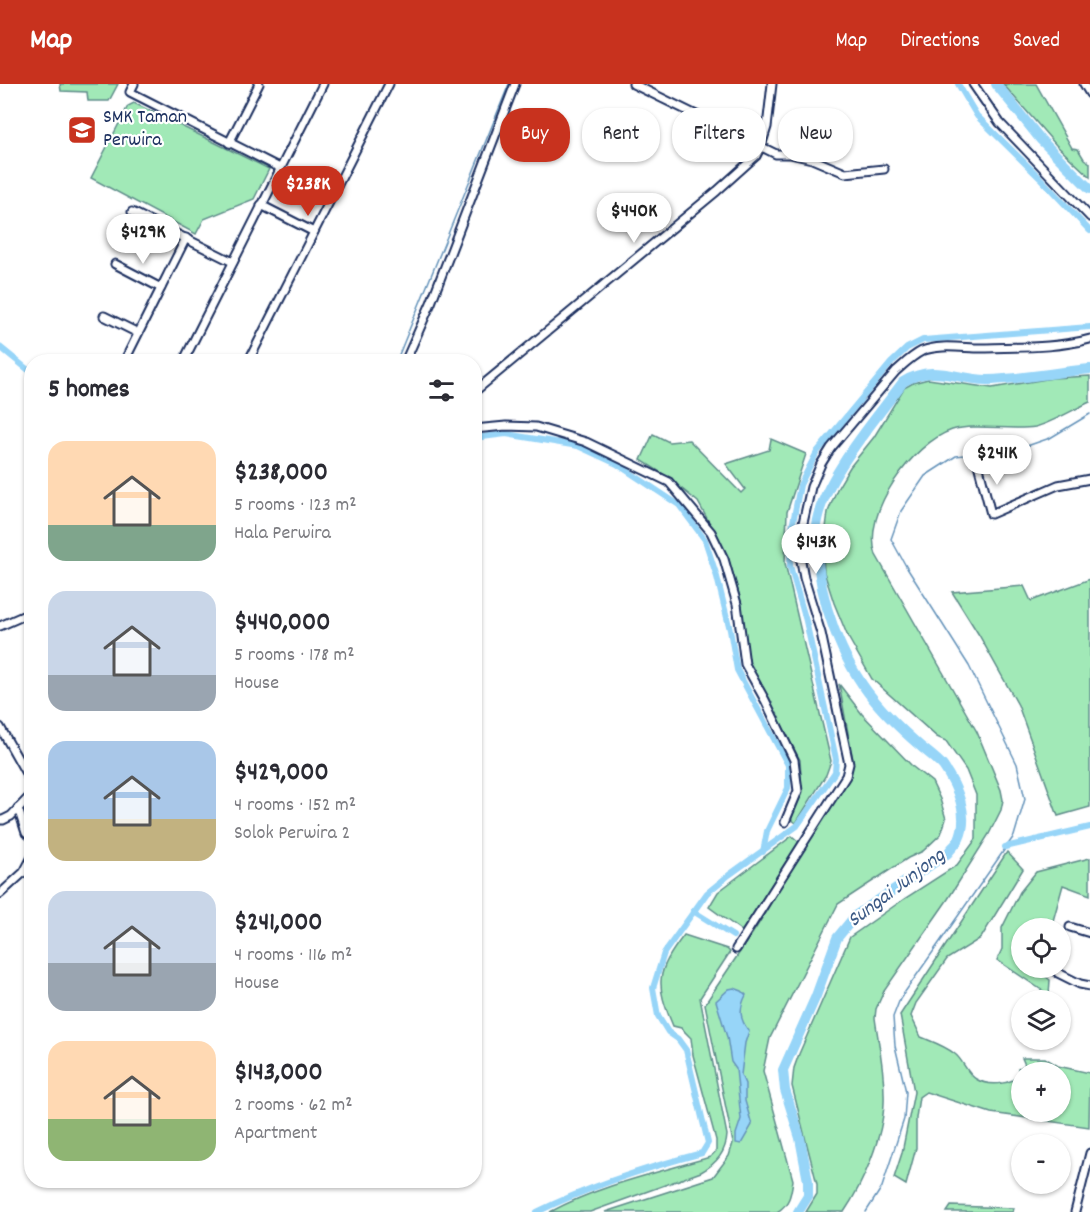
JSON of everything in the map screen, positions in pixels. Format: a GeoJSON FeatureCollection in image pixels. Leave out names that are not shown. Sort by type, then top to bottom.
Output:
{"type":"FeatureCollection","features":[{"type":"Feature","properties":{"kind":"street"},"geometry":{"type":"LineString","coordinates":[[134,84],[130,92],[280,168]]}},
{"type":"Feature","properties":{"kind":"street"},"geometry":{"type":"LineString","coordinates":[[229,143],[259,84]]}},
{"type":"Feature","properties":{"kind":"street"},"geometry":{"type":"LineString","coordinates":[[187,354],[322,84]]}},
{"type":"Feature","properties":{"kind":"street"},"geometry":{"type":"LineString","coordinates":[[253,354],[389,84]]}},
{"type":"Feature","properties":{"kind":"street"},"geometry":{"type":"LineString","coordinates":[[409,354],[431,303],[515,84]]}},
{"type":"Feature","properties":{"kind":"street"},"geometry":{"type":"LineString","coordinates":[[633,84],[682,108]]}},
{"type":"Feature","properties":{"kind":"street"},"geometry":{"type":"LineString","coordinates":[[766,130],[772,84]]}},
{"type":"Feature","properties":{"kind":"street"},"geometry":{"type":"LineString","coordinates":[[972,84],[1000,123],[1090,217]]}},
{"type":"Feature","properties":{"kind":"street"},"geometry":{"type":"LineString","coordinates":[[1084,84],[1090,94]]}},
{"type":"Feature","properties":{"kind":"street"},"geometry":{"type":"LineString","coordinates":[[766,149],[776,154],[790,154],[812,159],[845,173],[884,169]]}},
{"type":"Feature","properties":{"kind":"street"},"geometry":{"type":"LineString","coordinates":[[482,385],[749,162]]}},
{"type":"Feature","properties":{"kind":"street"},"geometry":{"type":"LineString","coordinates":[[261,205],[314,232]]}},
{"type":"Feature","properties":{"kind":"street"},"geometry":{"type":"LineString","coordinates":[[132,212],[233,262]]}},
{"type":"Feature","properties":{"kind":"street"},"geometry":{"type":"LineString","coordinates":[[128,354],[186,238]]}},
{"type":"Feature","properties":{"kind":"street"},"geometry":{"type":"LineString","coordinates":[[115,264],[160,288]]}},
{"type":"Feature","properties":{"kind":"street"},"geometry":{"type":"LineString","coordinates":[[104,316],[138,333]]}},
{"type":"Feature","properties":{"kind":"street"},"geometry":{"type":"LineString","coordinates":[[736,949],[846,776],[849,764],[821,633],[809,598],[800,555],[804,510],[820,464],[896,371],[923,351],[934,348],[1054,344],[1090,339]]}},
{"type":"Feature","properties":{"kind":"street"},"geometry":{"type":"LineString","coordinates":[[482,428],[506,426],[536,428],[595,446],[669,482],[711,532],[724,559],[737,604],[745,664],[794,760],[798,791],[785,822]]}},
{"type":"Feature","properties":{"kind":"street"},"geometry":{"type":"LineString","coordinates":[[978,464],[991,514],[1058,485],[1090,479]]}},
{"type":"Feature","properties":{"kind":"street"},"geometry":{"type":"LineString","coordinates":[[0,626],[24,616]]}},
{"type":"Feature","properties":{"kind":"street"},"geometry":{"type":"LineString","coordinates":[[0,727],[24,770]]}},
{"type":"Feature","properties":{"kind":"street"},"geometry":{"type":"LineString","coordinates":[[0,820],[10,816],[24,802]]}},
{"type":"Feature","properties":{"kind":"street"},"geometry":{"type":"LineString","coordinates":[[18,808],[24,827]]}},
{"type":"Feature","properties":{"kind":"street"},"geometry":{"type":"LineString","coordinates":[[1,891],[24,872]]}},
{"type":"Feature","properties":{"kind":"street"},"geometry":{"type":"LineString","coordinates":[[1071,927],[1090,933]]}},
{"type":"Feature","properties":{"kind":"street"},"geometry":{"type":"LineString","coordinates":[[1068,978],[1090,986]]}},
{"type":"Feature","properties":{"kind":"street"},"geometry":{"type":"LineString","coordinates":[[1075,1212],[1090,1153]]}},
{"type":"Feature","properties":{"kind":"green space"},"geometry":{"type":"Polygon","coordinates":[[[60,84],[118,84],[109,101],[88,101],[87,92],[61,91],[60,84]]]}},
{"type":"Feature","properties":{"kind":"green space"},"geometry":{"type":"Polygon","coordinates":[[[1003,84],[1036,84],[1072,148],[1078,149],[1084,159],[1090,163],[1090,177],[1056,145],[1003,84]]]}},
{"type":"Feature","properties":{"kind":"green space"},"geometry":{"type":"Polygon","coordinates":[[[134,103],[269,169],[254,199],[204,219],[196,234],[91,178],[128,106],[134,103]]]}},
{"type":"Feature","properties":{"kind":"green space"},"geometry":{"type":"Polygon","coordinates":[[[1090,376],[1090,402],[1048,423],[1025,428],[961,428],[937,437],[907,464],[883,500],[876,520],[873,538],[876,555],[977,732],[1003,800],[1001,810],[989,834],[948,899],[884,991],[876,1009],[884,1103],[876,1145],[865,1174],[844,1212],[806,1212],[817,1194],[817,1184],[792,1086],[794,1068],[850,937],[957,865],[976,839],[976,795],[966,770],[946,741],[937,737],[872,679],[848,637],[824,572],[823,552],[828,512],[837,489],[850,467],[874,437],[904,388],[913,383],[928,379],[992,388],[1053,378],[1090,376]]]}},
{"type":"Feature","properties":{"kind":"green space"},"geometry":{"type":"Polygon","coordinates":[[[653,434],[669,442],[689,440],[741,493],[745,489],[726,464],[769,450],[771,439],[806,454],[787,512],[785,563],[831,761],[826,775],[796,823],[791,819],[802,790],[800,760],[747,662],[741,601],[728,557],[698,502],[665,475],[641,460],[653,434]]]}},
{"type":"Feature","properties":{"kind":"green space"},"geometry":{"type":"Polygon","coordinates":[[[1090,579],[1090,807],[1058,816],[1018,705],[952,592],[1024,586],[1031,601],[1090,579]]]}},
{"type":"Feature","properties":{"kind":"green space"},"geometry":{"type":"Polygon","coordinates":[[[839,684],[862,714],[913,767],[932,782],[946,819],[941,834],[923,851],[908,858],[838,904],[770,1038],[763,1071],[793,1180],[789,1198],[785,1206],[777,1212],[605,1212],[713,1177],[729,1156],[733,1143],[705,1004],[756,928],[851,770],[853,760],[839,684]]]}},
{"type":"Feature","properties":{"kind":"green space"},"geometry":{"type":"Polygon","coordinates":[[[792,836],[799,842],[742,931],[709,907],[718,892],[792,836]]]}},
{"type":"Feature","properties":{"kind":"green space"},"geometry":{"type":"Polygon","coordinates":[[[1007,852],[1023,869],[981,938],[947,959],[916,1003],[911,1016],[921,1037],[955,1054],[976,1079],[993,1084],[1011,1081],[1011,1116],[991,1113],[926,1092],[919,1097],[916,1148],[906,1185],[894,1178],[902,1153],[914,1092],[900,1015],[1007,852]]]}},
{"type":"Feature","properties":{"kind":"green space"},"geometry":{"type":"Polygon","coordinates":[[[1090,858],[1090,895],[1063,885],[1054,918],[1011,918],[1011,969],[997,960],[1002,949],[1002,928],[1020,892],[1036,872],[1090,858]]]}},
{"type":"Feature","properties":{"kind":"green space"},"geometry":{"type":"Polygon","coordinates":[[[684,935],[730,952],[700,998],[727,1135],[722,1153],[716,1162],[701,1172],[590,1212],[550,1212],[588,1194],[710,1157],[716,1151],[716,1140],[693,1055],[691,1038],[681,1028],[673,1026],[661,988],[663,969],[684,935]]]}},
{"type":"Feature","properties":{"kind":"green space"},"geometry":{"type":"Polygon","coordinates":[[[1024,978],[1048,978],[1050,980],[1049,990],[1042,990],[1024,978]]]}},
{"type":"Feature","properties":{"kind":"green space"},"geometry":{"type":"Polygon","coordinates":[[[1022,1058],[1045,1058],[1052,1062],[1024,1062],[1022,1058]]]}},
{"type":"Feature","properties":{"kind":"green space"},"geometry":{"type":"Polygon","coordinates":[[[1071,1069],[1090,1073],[1089,1127],[1054,1122],[1071,1122],[1071,1069]]]}},
{"type":"Feature","properties":{"kind":"green space"},"geometry":{"type":"Polygon","coordinates":[[[951,1206],[1014,1208],[1013,1212],[947,1212],[951,1206]]]}},
{"type":"Feature","properties":{"kind":"water"},"geometry":{"type":"Polygon","coordinates":[[[734,988],[746,995],[741,1014],[749,1031],[741,1075],[745,1084],[745,1101],[752,1125],[741,1144],[736,1143],[736,1134],[741,1119],[736,1069],[731,1062],[727,1037],[716,1001],[729,989],[734,988]]]}},
{"type":"Feature","properties":{"kind":"waterway"},"geometry":{"type":"LineString","coordinates":[[399,354],[509,84]]}},
{"type":"Feature","properties":{"kind":"waterway"},"geometry":{"type":"LineString","coordinates":[[958,84],[977,116],[1090,231]]}},
{"type":"Feature","properties":{"kind":"waterway","name":"Sungai Junjong"},"geometry":{"type":"LineString","coordinates":[[996,84],[1041,140],[1090,189]]}},
{"type":"Feature","properties":{"kind":"waterway"},"geometry":{"type":"LineString","coordinates":[[537,1212],[618,1178],[702,1153],[708,1143],[686,1050],[678,1039],[668,1032],[658,1016],[653,988],[664,953],[707,893],[797,826],[835,772],[836,759],[806,621],[790,566],[791,533],[800,485],[817,452],[891,363],[907,348],[923,340],[1090,327]]}},
{"type":"Feature","properties":{"kind":"waterway"},"geometry":{"type":"LineString","coordinates":[[0,347],[24,366]]}},
{"type":"Feature","properties":{"kind":"waterway","name":"Sungai Junjong"},"geometry":{"type":"LineString","coordinates":[[798,1212],[808,1196],[808,1181],[800,1138],[785,1090],[783,1070],[816,996],[837,938],[855,916],[948,853],[959,839],[963,820],[957,792],[943,766],[879,706],[851,667],[842,648],[827,608],[819,568],[816,525],[821,507],[839,470],[852,450],[903,382],[914,376],[935,373],[988,380],[1090,369]]}},
{"type":"Feature","properties":{"kind":"waterway"},"geometry":{"type":"LineString","coordinates":[[866,1212],[882,1187],[904,1119],[906,1092],[895,1046],[893,1017],[900,999],[1014,836],[1025,799],[1017,764],[969,666],[891,539],[901,511],[925,476],[956,456],[1024,447],[1050,438],[1090,414]]}},
{"type":"Feature","properties":{"kind":"waterway"},"geometry":{"type":"LineString","coordinates":[[482,437],[506,434],[578,446],[617,464],[679,505],[705,540],[717,577],[737,670],[788,765],[788,788],[767,831],[763,852]]}},
{"type":"Feature","properties":{"kind":"waterway"},"geometry":{"type":"LineString","coordinates":[[1005,847],[1090,827]]}},
{"type":"Feature","properties":{"kind":"waterway"},"geometry":{"type":"LineString","coordinates":[[693,911],[733,936]]}},
{"type":"Feature","properties":{"kind":"place","name":"SMK Taman Perwira"},"geometry":{"type":"Point","coordinates":[82,130]}}]}
